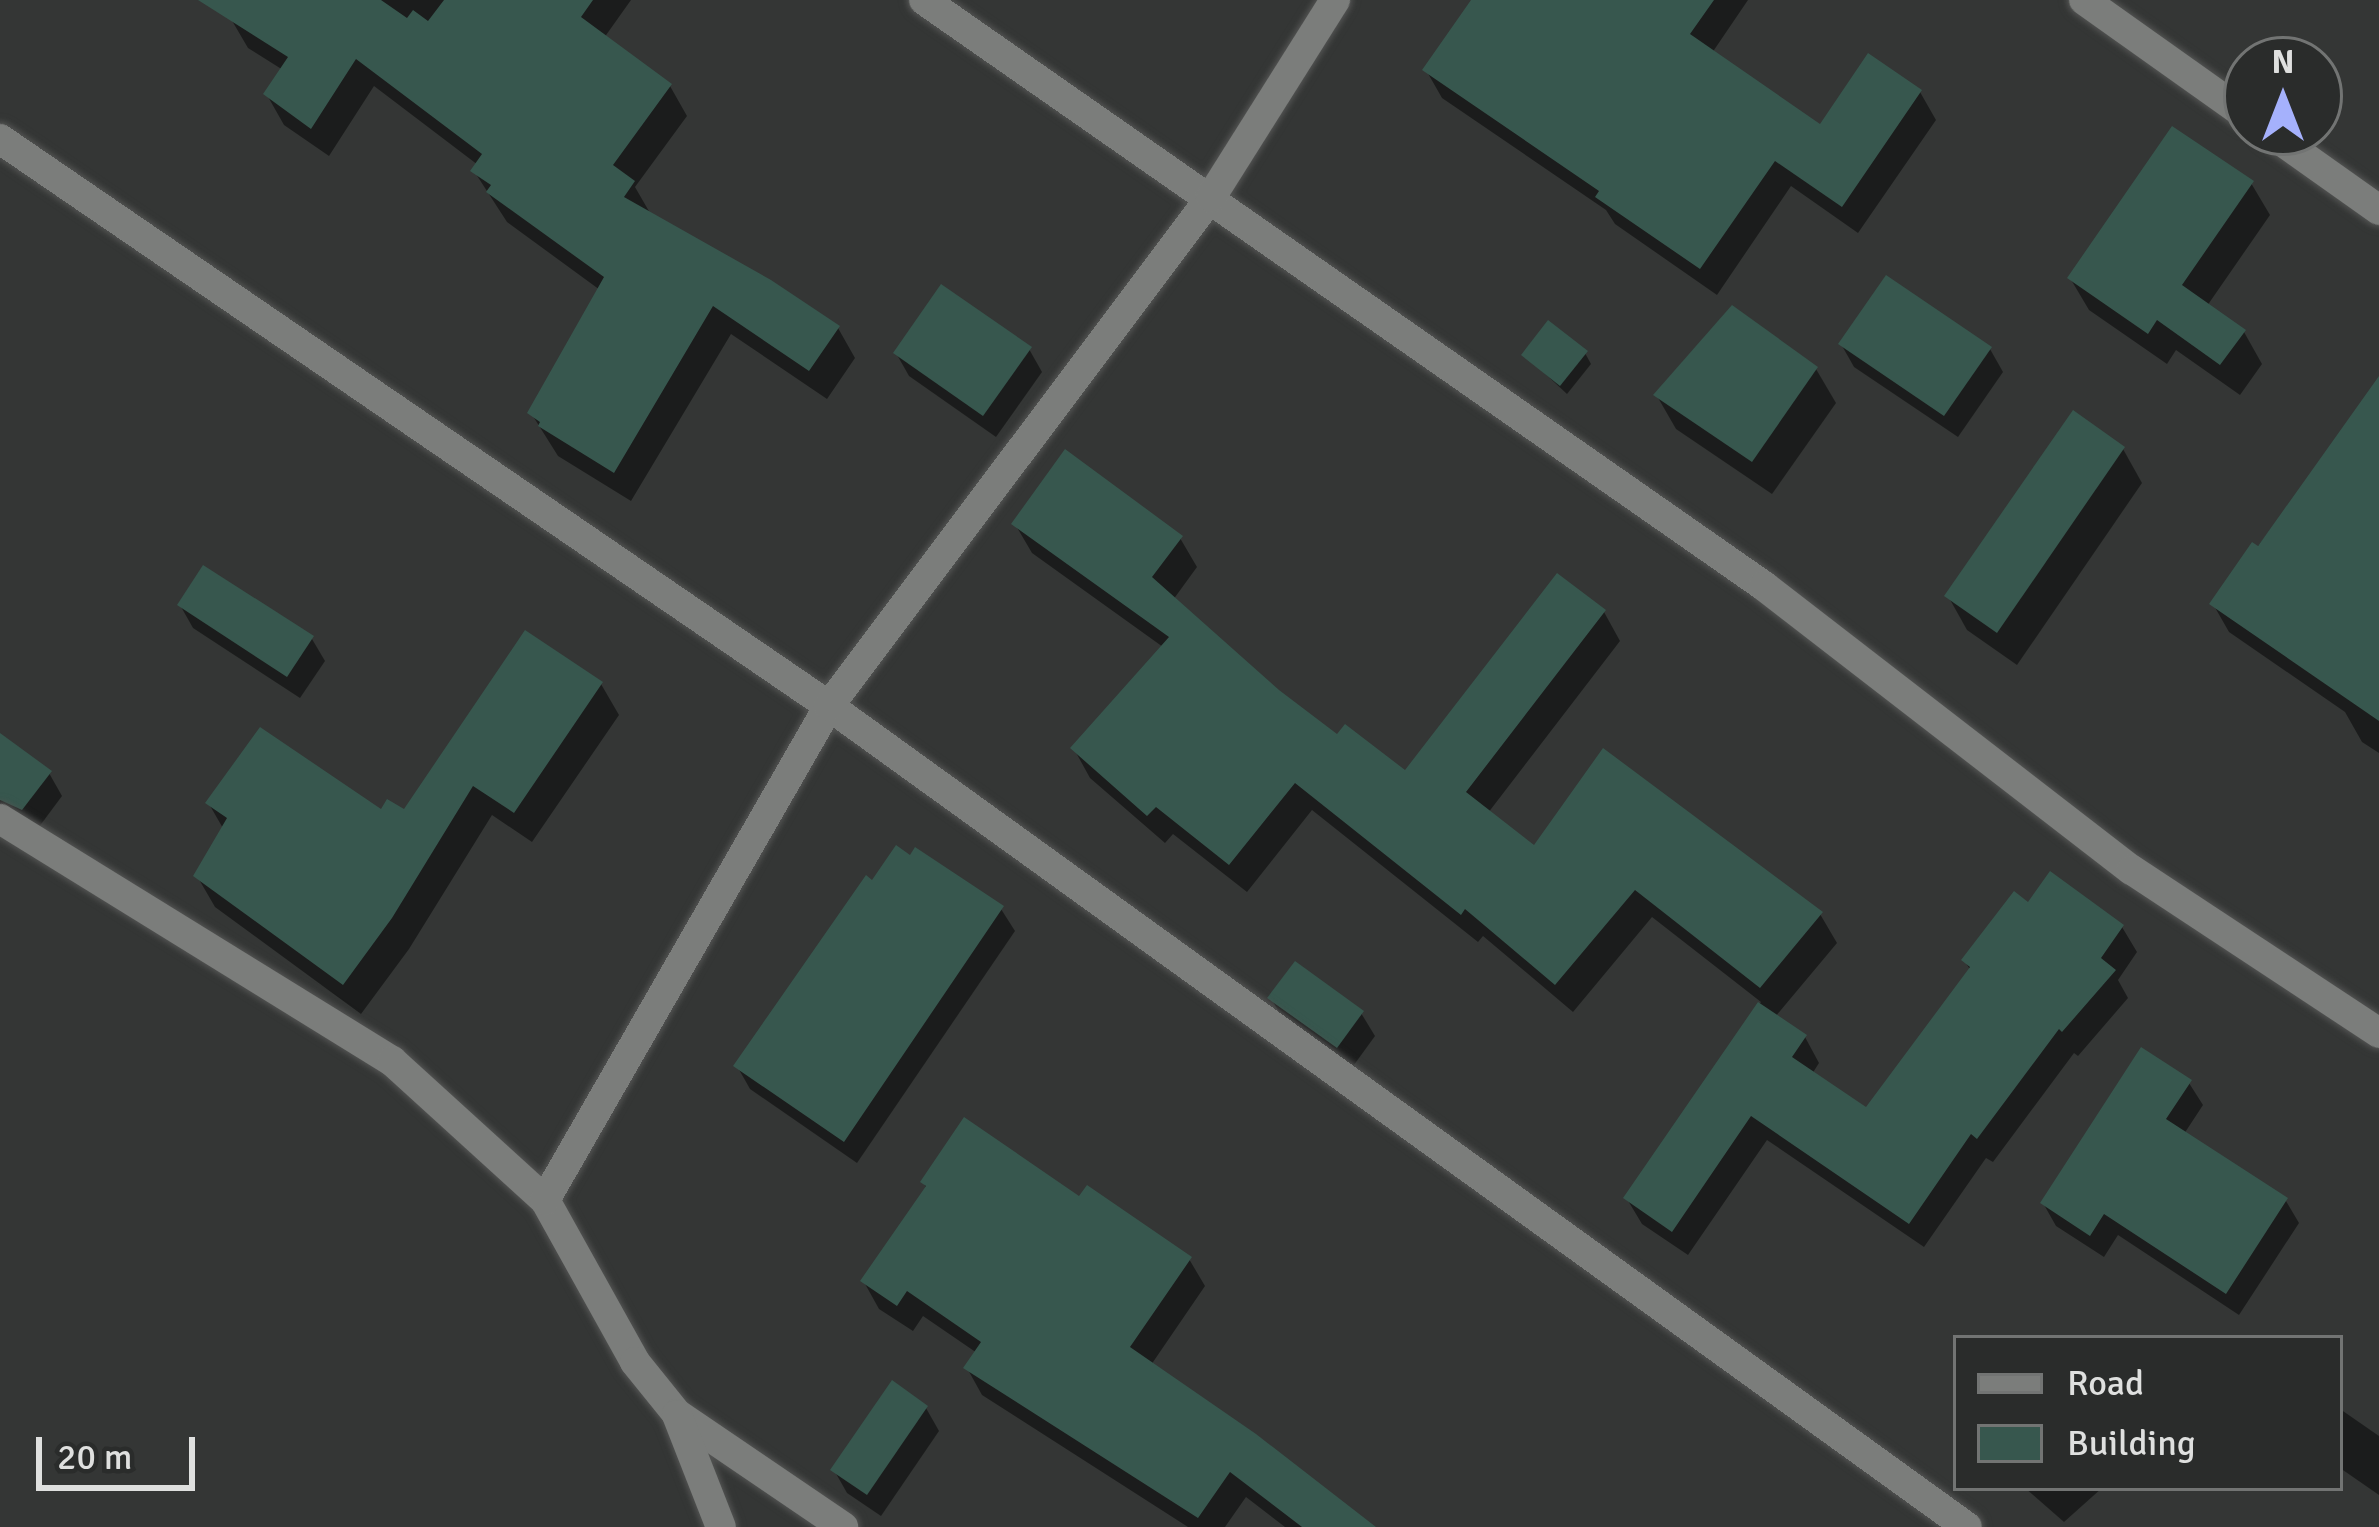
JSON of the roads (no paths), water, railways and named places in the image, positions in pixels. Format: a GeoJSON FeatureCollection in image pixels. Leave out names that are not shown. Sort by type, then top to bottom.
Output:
{"type":"FeatureCollection","features":[{"type":"Feature","properties":{"kind":"street"},"geometry":{"type":"LineString","coordinates":[[924,0],[1764,586],[2132,870],[2379,1033]]}},
{"type":"Feature","properties":{"kind":"street"},"geometry":{"type":"LineString","coordinates":[[545,1200],[829,706],[1211,197],[1334,0]]}},
{"type":"Feature","properties":{"kind":"street"},"geometry":{"type":"LineString","coordinates":[[2084,0],[2223,99]]}},
{"type":"Feature","properties":{"kind":"street"},"geometry":{"type":"LineString","coordinates":[[0,140],[829,706],[1966,1527]]}},
{"type":"Feature","properties":{"kind":"street"},"geometry":{"type":"LineString","coordinates":[[2303,156],[2379,210]]}},
{"type":"Feature","properties":{"kind":"street"},"geometry":{"type":"LineString","coordinates":[[0,819],[392,1061],[545,1200],[634,1362],[676,1414],[843,1527]]}},
{"type":"Feature","properties":{"kind":"street"},"geometry":{"type":"LineString","coordinates":[[676,1414],[721,1527]]}}]}
